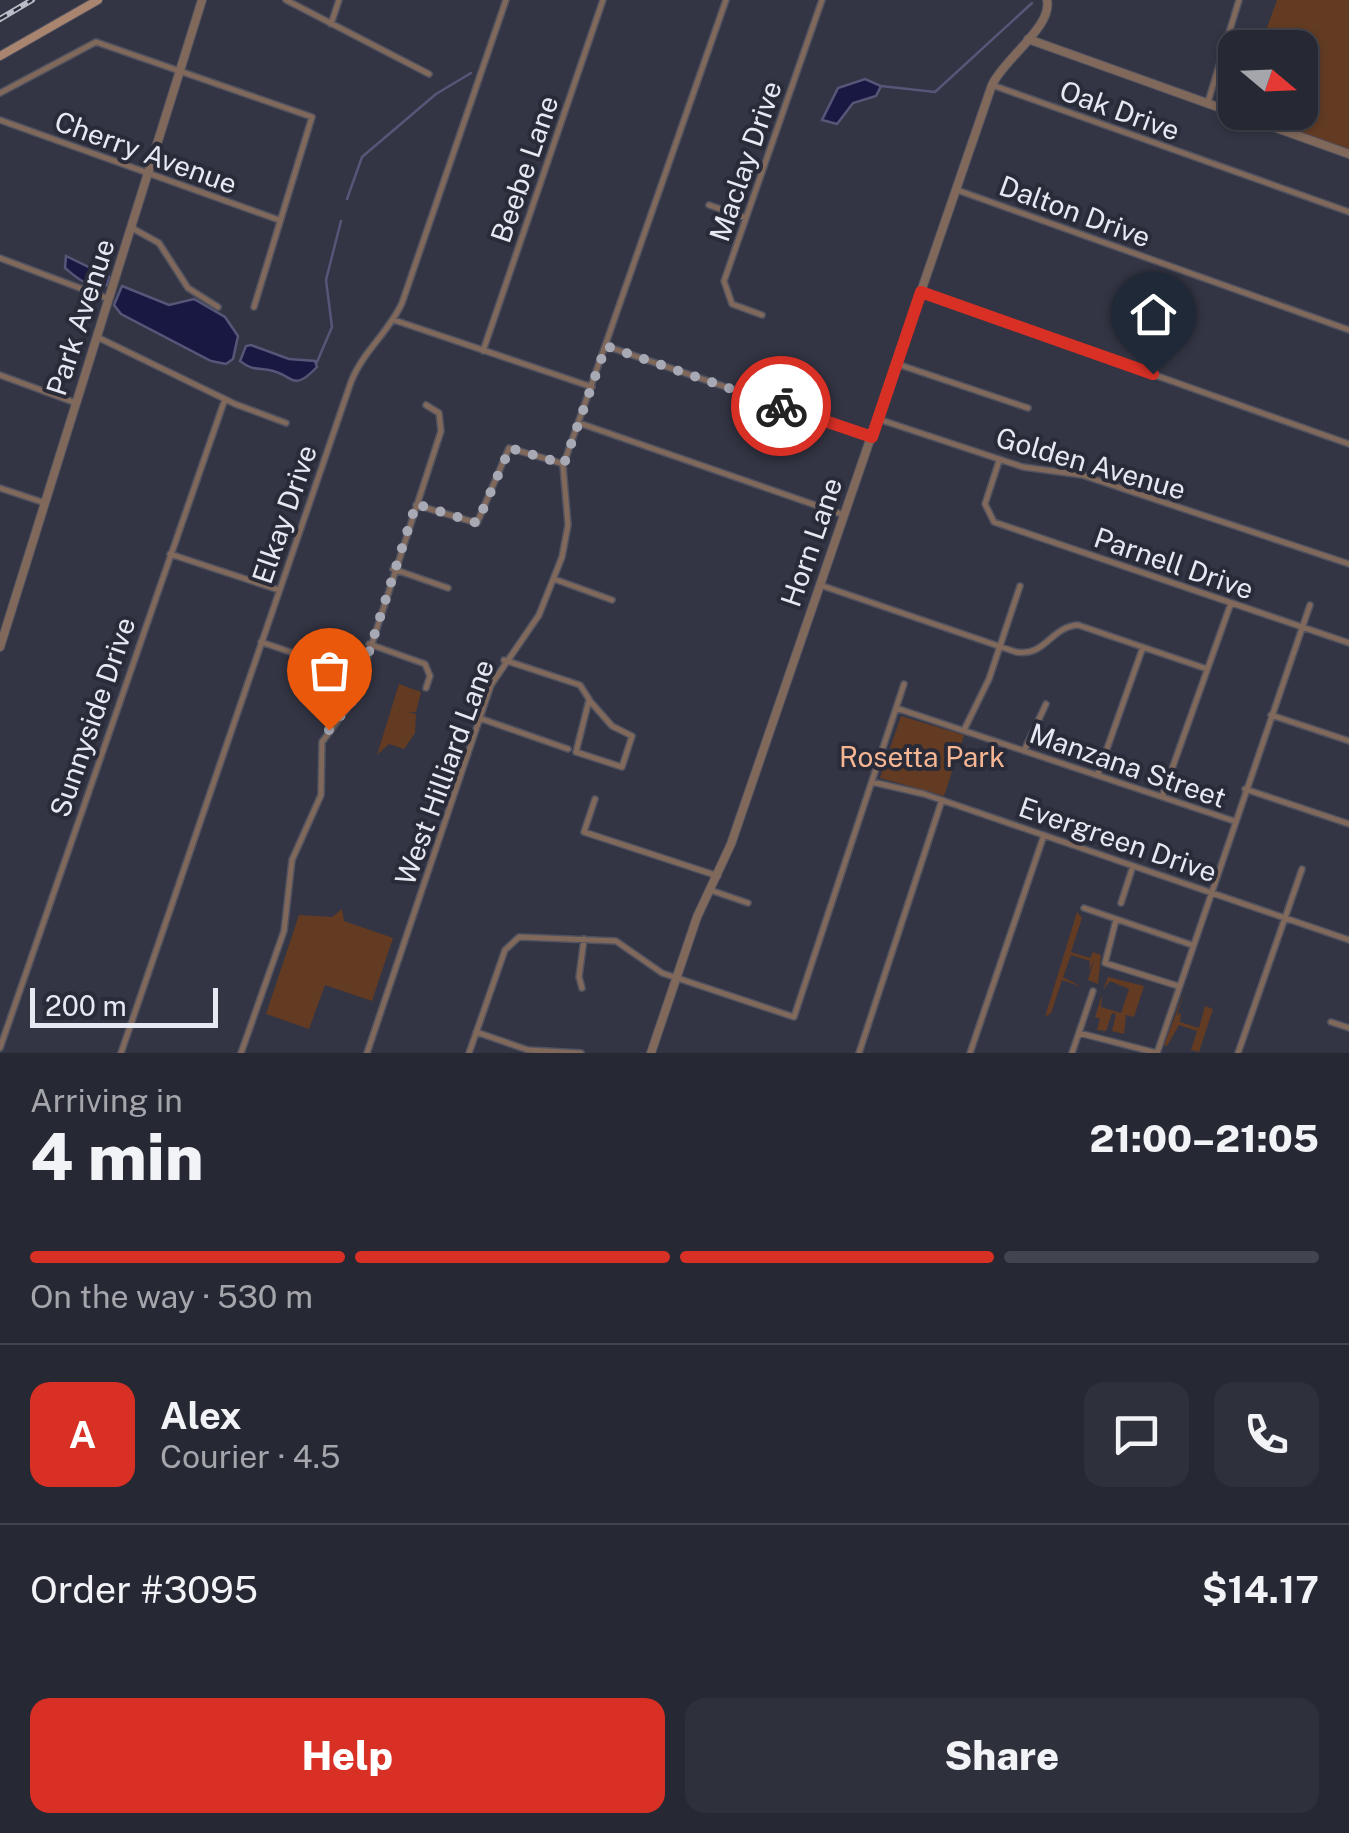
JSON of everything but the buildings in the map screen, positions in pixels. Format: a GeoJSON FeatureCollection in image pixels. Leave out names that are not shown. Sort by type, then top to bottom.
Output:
{"type":"FeatureCollection","features":[{"type":"Feature","properties":{"kind":"main road"},"geometry":{"type":"LineString","coordinates":[[0,56],[98,0]]}},
{"type":"Feature","properties":{"kind":"street","name":"Park Avenue"},"geometry":{"type":"LineString","coordinates":[[0,647],[202,0]]}},
{"type":"Feature","properties":{"kind":"street"},"geometry":{"type":"LineString","coordinates":[[286,0],[429,74]]}},
{"type":"Feature","properties":{"kind":"street"},"geometry":{"type":"LineString","coordinates":[[331,24],[339,0]]}},
{"type":"Feature","properties":{"kind":"street","name":"Elkay Drive"},"geometry":{"type":"LineString","coordinates":[[121,1053],[354,372],[366,350],[394,320],[506,0]]}},
{"type":"Feature","properties":{"kind":"street","name":"Beebe Lane"},"geometry":{"type":"LineString","coordinates":[[483,351],[603,0]]}},
{"type":"Feature","properties":{"kind":"street","name":"West Hilliard Lane"},"geometry":{"type":"LineString","coordinates":[[368,1053],[479,718],[504,660],[534,624],[554,579],[568,532],[564,464],[726,0]]}},
{"type":"Feature","properties":{"kind":"street","name":"Maclay Drive"},"geometry":{"type":"LineString","coordinates":[[762,316],[734,305],[724,292],[822,0]]}},
{"type":"Feature","properties":{"kind":"street","name":"Horn Lane"},"geometry":{"type":"LineString","coordinates":[[651,1053],[676,978],[718,876],[992,86],[1048,15],[1047,0]]}},
{"type":"Feature","properties":{"kind":"street"},"geometry":{"type":"LineString","coordinates":[[1207,104],[1239,0]]}},
{"type":"Feature","properties":{"kind":"street"},"geometry":{"type":"LineString","coordinates":[[1028,39],[1349,154]]}},
{"type":"Feature","properties":{"kind":"street"},"geometry":{"type":"LineString","coordinates":[[0,93],[96,42],[311,116],[254,307]]}},
{"type":"Feature","properties":{"kind":"street","name":"Oak Drive"},"geometry":{"type":"LineString","coordinates":[[992,86],[1349,212]]}},
{"type":"Feature","properties":{"kind":"street","name":"Cherry Avenue"},"geometry":{"type":"LineString","coordinates":[[0,120],[278,220]]}},
{"type":"Feature","properties":{"kind":"street","name":"Dalton Drive"},"geometry":{"type":"LineString","coordinates":[[957,190],[1349,330]]}},
{"type":"Feature","properties":{"kind":"street"},"geometry":{"type":"LineString","coordinates":[[709,205],[746,218]]}},
{"type":"Feature","properties":{"kind":"street"},"geometry":{"type":"LineString","coordinates":[[132,228],[160,242],[188,288],[218,307]]}},
{"type":"Feature","properties":{"kind":"street"},"geometry":{"type":"LineString","coordinates":[[0,258],[109,299]]}},
{"type":"Feature","properties":{"kind":"street"},"geometry":{"type":"LineString","coordinates":[[921,292],[1349,444]]}},
{"type":"Feature","properties":{"kind":"street"},"geometry":{"type":"LineString","coordinates":[[394,320],[592,387]]}},
{"type":"Feature","properties":{"kind":"street"},"geometry":{"type":"LineString","coordinates":[[97,337],[225,400],[286,423]]}},
{"type":"Feature","properties":{"kind":"street"},"geometry":{"type":"LineString","coordinates":[[606,346],[872,437]]}},
{"type":"Feature","properties":{"kind":"street"},"geometry":{"type":"LineString","coordinates":[[897,364],[1028,408]]}},
{"type":"Feature","properties":{"kind":"street"},"geometry":{"type":"LineString","coordinates":[[0,375],[76,403]]}},
{"type":"Feature","properties":{"kind":"street","name":"Sunnyside Drive"},"geometry":{"type":"LineString","coordinates":[[0,1048],[225,400]]}},
{"type":"Feature","properties":{"kind":"street"},"geometry":{"type":"LineString","coordinates":[[241,1053],[284,931],[292,860],[321,795],[322,742],[354,699],[358,675],[442,426],[439,412],[426,405]]}},
{"type":"Feature","properties":{"kind":"street","name":"Golden Avenue"},"geometry":{"type":"LineString","coordinates":[[878,419],[1000,460],[1082,475],[1349,564]]}},
{"type":"Feature","properties":{"kind":"street"},"geometry":{"type":"LineString","coordinates":[[579,423],[844,515]]}},
{"type":"Feature","properties":{"kind":"street"},"geometry":{"type":"LineString","coordinates":[[416,504],[478,525],[510,444],[564,464]]}},
{"type":"Feature","properties":{"kind":"street","name":"Parnell Drive"},"geometry":{"type":"LineString","coordinates":[[1000,460],[986,500],[988,516],[1002,526],[1349,643]]}},
{"type":"Feature","properties":{"kind":"street"},"geometry":{"type":"LineString","coordinates":[[0,488],[45,503]]}},
{"type":"Feature","properties":{"kind":"street"},"geometry":{"type":"LineString","coordinates":[[170,554],[279,590]]}},
{"type":"Feature","properties":{"kind":"street"},"geometry":{"type":"LineString","coordinates":[[394,569],[448,588]]}},
{"type":"Feature","properties":{"kind":"street"},"geometry":{"type":"LineString","coordinates":[[554,579],[612,600]]}},
{"type":"Feature","properties":{"kind":"street"},"geometry":{"type":"LineString","coordinates":[[820,585],[1030,654],[1063,628],[1078,626],[1207,668]]}},
{"type":"Feature","properties":{"kind":"street"},"geometry":{"type":"LineString","coordinates":[[964,730],[1000,646],[1020,586]]}},
{"type":"Feature","properties":{"kind":"street"},"geometry":{"type":"LineString","coordinates":[[1162,797],[1230,603]]}},
{"type":"Feature","properties":{"kind":"street"},"geometry":{"type":"LineString","coordinates":[[1079,1033],[1157,1053],[1310,605]]}},
{"type":"Feature","properties":{"kind":"street"},"geometry":{"type":"LineString","coordinates":[[261,642],[358,675]]}},
{"type":"Feature","properties":{"kind":"street"},"geometry":{"type":"LineString","coordinates":[[369,644],[423,662],[429,671],[426,688]]}},
{"type":"Feature","properties":{"kind":"street"},"geometry":{"type":"LineString","coordinates":[[1098,774],[1143,646]]}},
{"type":"Feature","properties":{"kind":"street"},"geometry":{"type":"LineString","coordinates":[[504,660],[580,685],[612,726],[632,736],[622,767],[576,752],[589,700]]}},
{"type":"Feature","properties":{"kind":"street"},"geometry":{"type":"LineString","coordinates":[[469,1053],[510,941],[525,936],[622,943],[656,970],[794,1018],[904,684]]}},
{"type":"Feature","properties":{"kind":"street"},"geometry":{"type":"LineString","coordinates":[[1024,751],[1046,704]]}},
{"type":"Feature","properties":{"kind":"street","name":"Manzana Street"},"geometry":{"type":"LineString","coordinates":[[896,708],[1234,821]]}},
{"type":"Feature","properties":{"kind":"street"},"geometry":{"type":"LineString","coordinates":[[1271,715],[1349,741]]}},
{"type":"Feature","properties":{"kind":"street"},"geometry":{"type":"LineString","coordinates":[[479,718],[568,749]]}},
{"type":"Feature","properties":{"kind":"street","name":"Evergreen Drive"},"geometry":{"type":"LineString","coordinates":[[872,782],[942,800],[1349,940]]}},
{"type":"Feature","properties":{"kind":"street","name":"Manzana Street"},"geometry":{"type":"LineString","coordinates":[[1245,789],[1349,824]]}},
{"type":"Feature","properties":{"kind":"street"},"geometry":{"type":"LineString","coordinates":[[595,799],[584,832],[718,876]]}},
{"type":"Feature","properties":{"kind":"street"},"geometry":{"type":"LineString","coordinates":[[859,1053],[942,800]]}},
{"type":"Feature","properties":{"kind":"street"},"geometry":{"type":"LineString","coordinates":[[970,1053],[1044,835]]}},
{"type":"Feature","properties":{"kind":"street"},"geometry":{"type":"LineString","coordinates":[[1120,903],[1134,866]]}},
{"type":"Feature","properties":{"kind":"street"},"geometry":{"type":"LineString","coordinates":[[1238,1053],[1302,869]]}},
{"type":"Feature","properties":{"kind":"street"},"geometry":{"type":"LineString","coordinates":[[710,890],[748,903]]}},
{"type":"Feature","properties":{"kind":"street"},"geometry":{"type":"LineString","coordinates":[[1084,908],[1192,945]]}},
{"type":"Feature","properties":{"kind":"street"},"geometry":{"type":"LineString","coordinates":[[1116,920],[1106,963],[1178,986]]}},
{"type":"Feature","properties":{"kind":"street"},"geometry":{"type":"LineString","coordinates":[[582,988],[579,973],[584,939]]}},
{"type":"Feature","properties":{"kind":"street"},"geometry":{"type":"LineString","coordinates":[[1072,1053],[1093,990]]}},
{"type":"Feature","properties":{"kind":"street"},"geometry":{"type":"LineString","coordinates":[[1331,1022],[1349,1028]]}},
{"type":"Feature","properties":{"kind":"street"},"geometry":{"type":"LineString","coordinates":[[476,1032],[528,1050],[580,1053]]}},
{"type":"Feature","properties":{"kind":"green space"},"geometry":{"type":"Polygon","coordinates":[[[1277,0],[1349,0],[1349,150],[1292,130],[1318,130],[1318,30],[1266,30],[1277,0]]]}},
{"type":"Feature","properties":{"kind":"green space"},"geometry":{"type":"Polygon","coordinates":[[[399,684],[421,692],[416,712],[409,712],[416,714],[415,733],[404,749],[389,744],[377,755],[399,684]]]}},
{"type":"Feature","properties":{"kind":"green space","name":"Rosetta Park"},"geometry":{"type":"Polygon","coordinates":[[[901,716],[964,735],[944,796],[880,778],[901,716]]]}},
{"type":"Feature","properties":{"kind":"green space"},"geometry":{"type":"Polygon","coordinates":[[[342,909],[344,921],[393,938],[372,1001],[325,985],[309,1029],[266,1014],[299,915],[332,917],[342,909]]]}},
{"type":"Feature","properties":{"kind":"green space"},"geometry":{"type":"Polygon","coordinates":[[[1077,912],[1082,918],[1071,952],[1090,958],[1093,952],[1101,955],[1098,984],[1088,980],[1094,960],[1089,971],[1090,961],[1071,955],[1063,977],[1082,987],[1062,980],[1051,1013],[1045,1017],[1077,912]]]}},
{"type":"Feature","properties":{"kind":"green space"},"geometry":{"type":"Polygon","coordinates":[[[1108,977],[1144,986],[1134,1017],[1126,1015],[1124,1034],[1112,1031],[1116,1014],[1112,1013],[1106,1031],[1097,1030],[1100,1019],[1095,1017],[1102,995],[1101,1007],[1121,1013],[1129,989],[1110,981],[1103,990],[1108,977]]]}},
{"type":"Feature","properties":{"kind":"green space"},"geometry":{"type":"Polygon","coordinates":[[[1184,992],[1177,1015],[1181,1013],[1180,1022],[1199,1028],[1205,1006],[1213,1009],[1199,1052],[1191,1050],[1197,1031],[1179,1025],[1164,1045],[1184,992]]]}},
{"type":"Feature","properties":{"kind":"shaded area"},"geometry":{"type":"Polygon","coordinates":[[[865,79],[881,86],[876,96],[853,103],[837,124],[822,120],[838,88],[865,79]]]}},
{"type":"Feature","properties":{"kind":"shaded area"},"geometry":{"type":"Polygon","coordinates":[[[66,256],[109,277],[107,285],[90,285],[79,279],[65,268],[66,256]]]}},
{"type":"Feature","properties":{"kind":"shaded area"},"geometry":{"type":"Polygon","coordinates":[[[122,286],[169,305],[194,299],[225,317],[238,336],[233,359],[226,364],[211,361],[121,314],[114,305],[122,286]]]}},
{"type":"Feature","properties":{"kind":"shaded area"},"geometry":{"type":"Polygon","coordinates":[[[246,346],[289,359],[315,361],[317,367],[297,381],[251,367],[240,361],[246,346]]]}},
{"type":"Feature","properties":{"kind":"waterway"},"geometry":{"type":"LineString","coordinates":[[881,86],[935,92],[1032,3]]}},
{"type":"Feature","properties":{"kind":"waterway"},"geometry":{"type":"LineString","coordinates":[[347,199],[362,157],[436,94],[471,73]]}},
{"type":"Feature","properties":{"kind":"waterway"},"geometry":{"type":"LineString","coordinates":[[317,362],[332,327],[326,280],[341,221]]}},
{"type":"Feature","properties":{"kind":"railway"},"geometry":{"type":"LineString","coordinates":[[0,19],[32,0]]}},
{"type":"Feature","properties":{"kind":"way so far"},"geometry":{"type":"LineString","coordinates":[[329,730],[354,699],[358,675],[416,504],[477,523],[507,450],[518,448],[564,464],[606,346],[781,406]]}},
{"type":"Feature","properties":{"kind":"route"},"geometry":{"type":"LineString","coordinates":[[781,406],[872,437],[921,292],[1153,374]]}}]}
